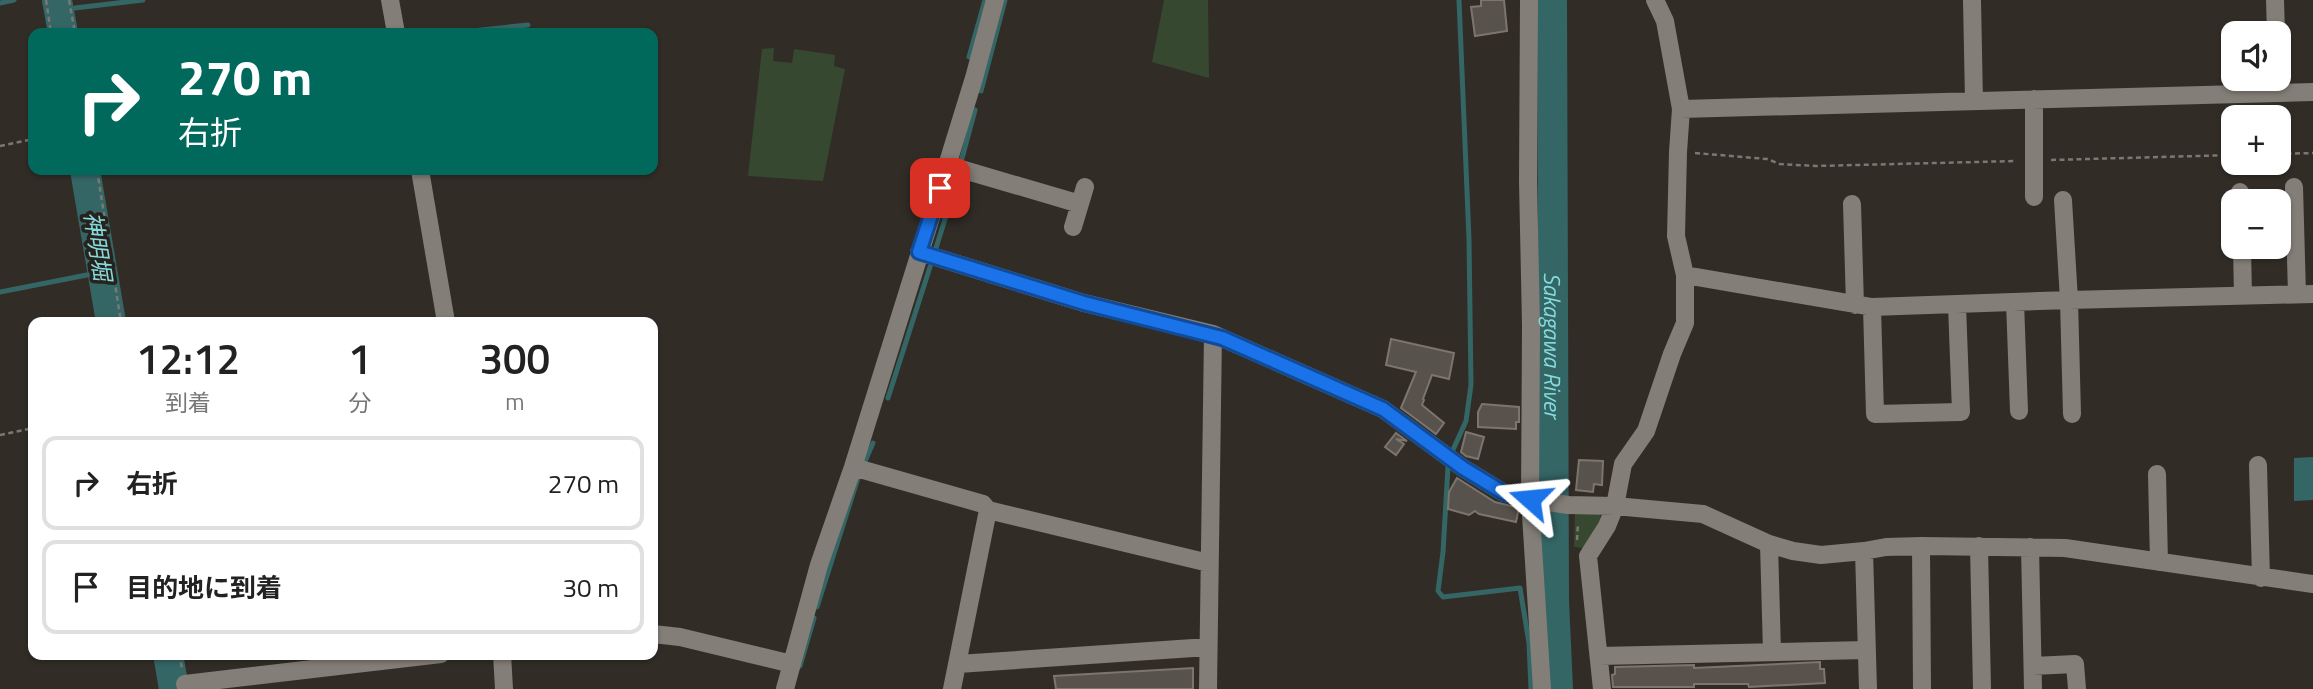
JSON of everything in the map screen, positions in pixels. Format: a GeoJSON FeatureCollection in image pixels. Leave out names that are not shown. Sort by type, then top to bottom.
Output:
{"type":"FeatureCollection","features":[{"type":"Feature","properties":{"kind":"street"},"geometry":{"type":"LineString","coordinates":[[390,0],[395,28]]}},
{"type":"Feature","properties":{"kind":"street"},"geometry":{"type":"LineString","coordinates":[[785,689],[819,565],[853,467],[974,78],[995,0]]}},
{"type":"Feature","properties":{"kind":"street"},"geometry":{"type":"LineString","coordinates":[[1528,0],[1532,500],[1542,689]]}},
{"type":"Feature","properties":{"kind":"street"},"geometry":{"type":"LineString","coordinates":[[1602,689],[1588,556],[1607,526],[1615,506],[1623,464],[1646,431],[1685,323],[1685,275],[1676,236],[1681,109],[1665,21],[1655,0]]}},
{"type":"Feature","properties":{"kind":"street"},"geometry":{"type":"LineString","coordinates":[[1972,0],[1974,101]]}},
{"type":"Feature","properties":{"kind":"street"},"geometry":{"type":"LineString","coordinates":[[2274,0],[2275,21]]}},
{"type":"Feature","properties":{"kind":"street"},"geometry":{"type":"LineString","coordinates":[[1681,109],[2034,99],[2221,88]]}},
{"type":"Feature","properties":{"kind":"street"},"geometry":{"type":"LineString","coordinates":[[2291,88],[2313,92]]}},
{"type":"Feature","properties":{"kind":"street"},"geometry":{"type":"LineString","coordinates":[[2034,99],[2034,197]]}},
{"type":"Feature","properties":{"kind":"street"},"geometry":{"type":"LineString","coordinates":[[947,165],[1082,195],[1073,227]]}},
{"type":"Feature","properties":{"kind":"street"},"geometry":{"type":"LineString","coordinates":[[421,175],[445,317]]}},
{"type":"Feature","properties":{"kind":"street"},"geometry":{"type":"LineString","coordinates":[[1685,275],[1863,306],[2305,294],[2294,187]]}},
{"type":"Feature","properties":{"kind":"street"},"geometry":{"type":"LineString","coordinates":[[2063,200],[2072,414]]}},
{"type":"Feature","properties":{"kind":"street"},"geometry":{"type":"LineString","coordinates":[[1852,204],[1875,414],[1961,412],[1958,305]]}},
{"type":"Feature","properties":{"kind":"street"},"geometry":{"type":"LineString","coordinates":[[919,252],[1084,303],[1213,334],[1383,409],[1463,468],[1504,493],[1532,500],[1703,514],[1769,544],[1821,555],[1886,547],[2065,548],[2313,584]]}},
{"type":"Feature","properties":{"kind":"street"},"geometry":{"type":"LineString","coordinates":[[2242,259],[2244,296]]}},
{"type":"Feature","properties":{"kind":"street"},"geometry":{"type":"LineString","coordinates":[[2015,302],[2020,411]]}},
{"type":"Feature","properties":{"kind":"street"},"geometry":{"type":"LineString","coordinates":[[1208,689],[1213,334]]}},
{"type":"Feature","properties":{"kind":"street"},"geometry":{"type":"LineString","coordinates":[[2258,465],[2260,578]]}},
{"type":"Feature","properties":{"kind":"street"},"geometry":{"type":"LineString","coordinates":[[853,467],[983,503],[988,510],[1209,563]]}},
{"type":"Feature","properties":{"kind":"street"},"geometry":{"type":"LineString","coordinates":[[2157,474],[2159,562]]}},
{"type":"Feature","properties":{"kind":"street"},"geometry":{"type":"LineString","coordinates":[[952,689],[988,510]]}},
{"type":"Feature","properties":{"kind":"street"},"geometry":{"type":"LineString","coordinates":[[1769,544],[1772,652]]}},
{"type":"Feature","properties":{"kind":"street"},"geometry":{"type":"LineString","coordinates":[[1921,546],[1922,689]]}},
{"type":"Feature","properties":{"kind":"street"},"geometry":{"type":"LineString","coordinates":[[1979,546],[1982,689]]}},
{"type":"Feature","properties":{"kind":"street"},"geometry":{"type":"LineString","coordinates":[[2030,547],[2033,689]]}},
{"type":"Feature","properties":{"kind":"street"},"geometry":{"type":"LineString","coordinates":[[1864,551],[1868,689]]}},
{"type":"Feature","properties":{"kind":"street"},"geometry":{"type":"LineString","coordinates":[[658,635],[680,637],[792,664]]}},
{"type":"Feature","properties":{"kind":"street"},"geometry":{"type":"LineString","coordinates":[[958,664],[1208,647]]}},
{"type":"Feature","properties":{"kind":"street"},"geometry":{"type":"LineString","coordinates":[[1598,656],[1866,650]]}},
{"type":"Feature","properties":{"kind":"street"},"geometry":{"type":"LineString","coordinates":[[184,684],[389,660]]}},
{"type":"Feature","properties":{"kind":"street"},"geometry":{"type":"LineString","coordinates":[[502,660],[504,689]]}},
{"type":"Feature","properties":{"kind":"street"},"geometry":{"type":"LineString","coordinates":[[2033,666],[2075,664],[2077,689]]}},
{"type":"Feature","properties":{"kind":"path"},"geometry":{"type":"LineString","coordinates":[[46,0],[50,28]]}},
{"type":"Feature","properties":{"kind":"path"},"geometry":{"type":"LineString","coordinates":[[69,0],[74,28]]}},
{"type":"Feature","properties":{"kind":"path"},"geometry":{"type":"LineString","coordinates":[[0,146],[28,140]]}},
{"type":"Feature","properties":{"kind":"path"},"geometry":{"type":"LineString","coordinates":[[1678,152],[1816,166],[2221,155]]}},
{"type":"Feature","properties":{"kind":"path"},"geometry":{"type":"LineString","coordinates":[[2291,154],[2313,153]]}},
{"type":"Feature","properties":{"kind":"path"},"geometry":{"type":"LineString","coordinates":[[98,175],[120,317]]}},
{"type":"Feature","properties":{"kind":"path"},"geometry":{"type":"LineString","coordinates":[[0,435],[28,429]]}},
{"type":"Feature","properties":{"kind":"green space"},"geometry":{"type":"Polygon","coordinates":[[[1164,0],[1208,0],[1209,78],[1152,62],[1164,0]]]}},
{"type":"Feature","properties":{"kind":"green space"},"geometry":{"type":"Polygon","coordinates":[[[774,48],[773,61],[792,63],[794,49],[835,55],[834,66],[845,69],[823,181],[748,176],[762,49],[774,48]]]}},
{"type":"Feature","properties":{"kind":"green space"},"geometry":{"type":"Polygon","coordinates":[[[1575,512],[1599,513],[1601,519],[1583,548],[1574,547],[1575,512]]]}},
{"type":"Feature","properties":{"kind":"water"},"geometry":{"type":"Polygon","coordinates":[[[2313,457],[2313,500],[2294,501],[2294,458],[2313,457]]]}},
{"type":"Feature","properties":{"kind":"building"},"geometry":{"type":"Polygon","coordinates":[[[1481,0],[1504,0],[1507,31],[1475,36],[1471,7],[1481,6],[1481,0]]]}},
{"type":"Feature","properties":{"kind":"building"},"geometry":{"type":"Polygon","coordinates":[[[1391,339],[1454,353],[1449,379],[1432,375],[1423,399],[1422,405],[1444,423],[1436,434],[1401,408],[1416,372],[1386,365],[1391,339]]]}},
{"type":"Feature","properties":{"kind":"building"},"geometry":{"type":"Polygon","coordinates":[[[1482,404],[1519,407],[1516,429],[1478,427],[1478,412],[1482,404]]]}},
{"type":"Feature","properties":{"kind":"building"},"geometry":{"type":"Polygon","coordinates":[[[1466,432],[1484,437],[1478,459],[1461,452],[1466,432]]]}},
{"type":"Feature","properties":{"kind":"building"},"geometry":{"type":"Polygon","coordinates":[[[1396,433],[1407,441],[1396,439],[1404,444],[1396,455],[1385,447],[1396,433]]]}},
{"type":"Feature","properties":{"kind":"building"},"geometry":{"type":"Polygon","coordinates":[[[1579,460],[1603,461],[1602,485],[1594,484],[1593,492],[1576,490],[1579,460]]]}},
{"type":"Feature","properties":{"kind":"building"},"geometry":{"type":"Polygon","coordinates":[[[1457,478],[1495,502],[1519,508],[1516,522],[1475,511],[1469,515],[1448,509],[1449,492],[1457,478]]]}},
{"type":"Feature","properties":{"kind":"building"},"geometry":{"type":"Polygon","coordinates":[[[1820,662],[1820,669],[1824,669],[1825,683],[1749,687],[1748,684],[1694,684],[1694,687],[1613,687],[1612,675],[1615,674],[1615,667],[1694,665],[1694,668],[1820,662]]]}},
{"type":"Feature","properties":{"kind":"building"},"geometry":{"type":"Polygon","coordinates":[[[1193,668],[1193,689],[1056,689],[1054,676],[1193,668]]]}},
{"type":"Feature","properties":{"kind":"waterway"},"geometry":{"type":"LineString","coordinates":[[0,3],[14,0]]}},
{"type":"Feature","properties":{"kind":"waterway","name":"神明堀"},"geometry":{"type":"LineString","coordinates":[[57,0],[62,28]]}},
{"type":"Feature","properties":{"kind":"waterway"},"geometry":{"type":"LineString","coordinates":[[75,8],[143,0]]}},
{"type":"Feature","properties":{"kind":"waterway"},"geometry":{"type":"LineString","coordinates":[[969,57],[985,0]]}},
{"type":"Feature","properties":{"kind":"waterway"},"geometry":{"type":"LineString","coordinates":[[981,91],[1005,0]]}},
{"type":"Feature","properties":{"kind":"waterway"},"geometry":{"type":"LineString","coordinates":[[1459,0],[1469,239],[1471,385],[1466,421],[1448,467],[1438,591],[1443,597],[1520,588],[1529,643],[1531,689]]}},
{"type":"Feature","properties":{"kind":"waterway","name":"Sakagawa River"},"geometry":{"type":"LineString","coordinates":[[1552,0],[1554,601],[1558,689]]}},
{"type":"Feature","properties":{"kind":"waterway"},"geometry":{"type":"LineString","coordinates":[[500,28],[528,25]]}},
{"type":"Feature","properties":{"kind":"waterway"},"geometry":{"type":"LineString","coordinates":[[961,162],[975,110]]}},
{"type":"Feature","properties":{"kind":"waterway","name":"神明堀"},"geometry":{"type":"LineString","coordinates":[[86,175],[110,317]]}},
{"type":"Feature","properties":{"kind":"waterway"},"geometry":{"type":"LineString","coordinates":[[948,209],[956,176]]}},
{"type":"Feature","properties":{"kind":"waterway"},"geometry":{"type":"LineString","coordinates":[[936,248],[946,216]]}},
{"type":"Feature","properties":{"kind":"waterway"},"geometry":{"type":"LineString","coordinates":[[888,398],[930,267]]}},
{"type":"Feature","properties":{"kind":"waterway"},"geometry":{"type":"LineString","coordinates":[[0,292],[102,272]]}},
{"type":"Feature","properties":{"kind":"waterway"},"geometry":{"type":"LineString","coordinates":[[863,466],[873,443]]}},
{"type":"Feature","properties":{"kind":"waterway"},"geometry":{"type":"LineString","coordinates":[[817,607],[858,478]]}},
{"type":"Feature","properties":{"kind":"waterway"},"geometry":{"type":"LineString","coordinates":[[800,666],[814,618]]}},
{"type":"Feature","properties":{"kind":"waterway","name":"神明堀"},"geometry":{"type":"LineString","coordinates":[[169,660],[174,689]]}},
{"type":"Feature","properties":{"kind":"route"},"geometry":{"type":"LineString","coordinates":[[940,188],[919,252],[1084,303],[1213,334],[1383,409],[1463,468],[1504,493],[1530,499]]}}]}
